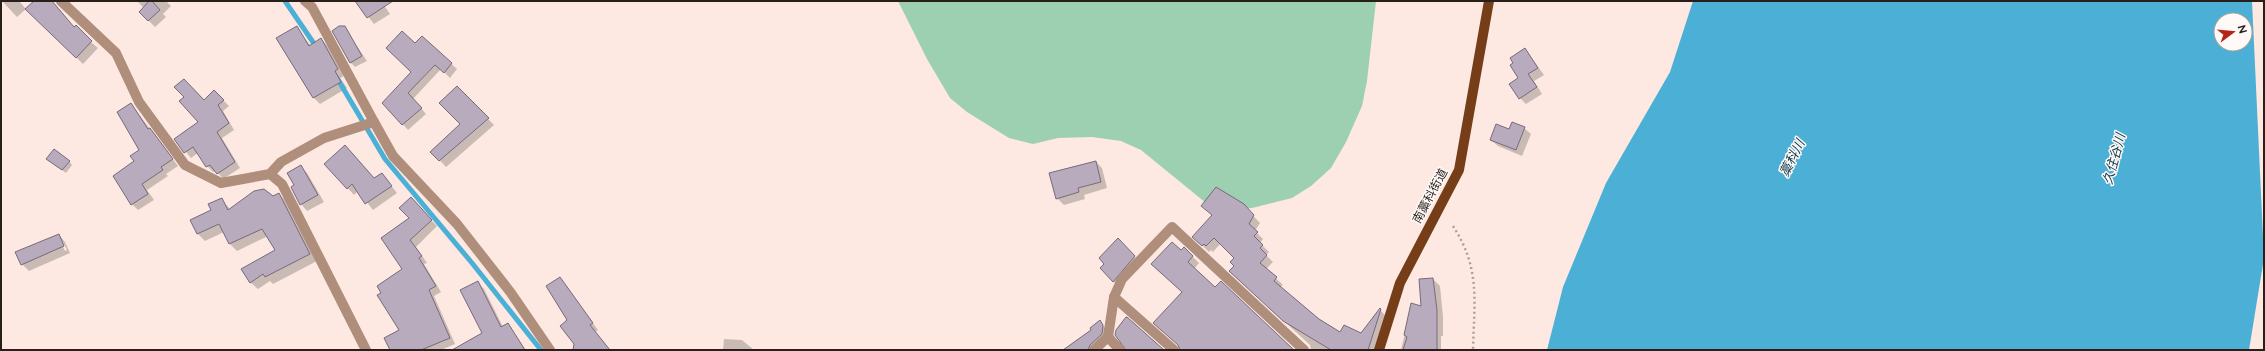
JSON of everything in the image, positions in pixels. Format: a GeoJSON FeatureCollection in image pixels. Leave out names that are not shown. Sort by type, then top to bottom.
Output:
{"type":"FeatureCollection","features":[{"type":"Feature","properties":{"kind":"main road","name":"南藁科街道"},"geometry":{"type":"LineString","coordinates":[[1379,350],[1400,283],[1459,170],[1489,1]]}},
{"type":"Feature","properties":{"kind":"street"},"geometry":{"type":"LineString","coordinates":[[61,1],[116,53],[139,102],[185,164],[221,183],[270,174],[281,162],[324,138],[374,122]]}},
{"type":"Feature","properties":{"kind":"street"},"geometry":{"type":"LineString","coordinates":[[304,1],[312,7],[393,156],[457,224],[511,293],[550,350]]}},
{"type":"Feature","properties":{"kind":"street"},"geometry":{"type":"LineString","coordinates":[[270,174],[282,184],[366,350]]}},
{"type":"Feature","properties":{"kind":"street"},"geometry":{"type":"LineString","coordinates":[[1094,350],[1108,337],[1114,297],[1122,279],[1172,227],[1304,350]]}},
{"type":"Feature","properties":{"kind":"street"},"geometry":{"type":"LineString","coordinates":[[1114,297],[1174,350]]}},
{"type":"Feature","properties":{"kind":"street"},"geometry":{"type":"LineString","coordinates":[[1108,337],[1120,350]]}},
{"type":"Feature","properties":{"kind":"path"},"geometry":{"type":"LineString","coordinates":[[1453,226],[1464,243],[1471,261],[1476,304],[1473,350]]}},
{"type":"Feature","properties":{"kind":"green space"},"geometry":{"type":"Polygon","coordinates":[[[898,1],[1376,1],[1367,81],[1362,106],[1346,142],[1331,168],[1311,186],[1292,198],[1252,208],[1230,209],[1206,203],[1141,150],[1121,141],[1092,137],[1058,138],[1033,144],[1009,138],[967,112],[950,98],[927,59],[898,1]]]}},
{"type":"Feature","properties":{"kind":"water"},"geometry":{"type":"Polygon","coordinates":[[[1693,1],[2252,1],[2253,12],[2213,12],[2213,52],[2253,52],[2253,22],[2264,258],[2249,350],[1547,350],[1563,287],[1606,183],[1670,72],[1693,1]]]}},
{"type":"Feature","properties":{"kind":"building"},"geometry":{"type":"Polygon","coordinates":[[[34,1],[52,1],[74,27],[76,25],[92,41],[76,58],[25,9],[34,1]]]}},
{"type":"Feature","properties":{"kind":"building"},"geometry":{"type":"Polygon","coordinates":[[[149,1],[152,1],[160,10],[148,21],[139,12],[149,1]]]}},
{"type":"Feature","properties":{"kind":"building"},"geometry":{"type":"Polygon","coordinates":[[[355,1],[393,1],[367,18],[355,1]]]}},
{"type":"Feature","properties":{"kind":"building"},"geometry":{"type":"Polygon","coordinates":[[[297,26],[309,46],[321,38],[338,69],[335,71],[341,82],[313,98],[276,38],[297,26]]]}},
{"type":"Feature","properties":{"kind":"building"},"geometry":{"type":"Polygon","coordinates":[[[339,26],[345,26],[362,56],[350,63],[332,31],[339,26]]]}},
{"type":"Feature","properties":{"kind":"building"},"geometry":{"type":"Polygon","coordinates":[[[402,31],[415,43],[422,36],[452,63],[444,73],[435,65],[408,93],[422,108],[402,125],[382,103],[411,72],[386,48],[402,31]]]}},
{"type":"Feature","properties":{"kind":"building"},"geometry":{"type":"Polygon","coordinates":[[[1525,48],[1538,68],[1528,74],[1537,87],[1519,99],[1509,84],[1518,78],[1510,65],[1513,63],[1510,58],[1525,48]]]}},
{"type":"Feature","properties":{"kind":"building"},"geometry":{"type":"Polygon","coordinates":[[[184,79],[204,100],[214,90],[224,100],[218,105],[229,123],[217,132],[235,162],[217,174],[210,165],[206,167],[193,147],[184,153],[174,139],[198,122],[179,101],[184,97],[174,87],[184,79]]]}},
{"type":"Feature","properties":{"kind":"building"},"geometry":{"type":"Polygon","coordinates":[[[457,86],[489,118],[439,161],[430,152],[460,124],[439,103],[457,86]]]}},
{"type":"Feature","properties":{"kind":"building"},"geometry":{"type":"Polygon","coordinates":[[[131,103],[148,129],[150,128],[173,159],[161,167],[163,170],[142,184],[148,194],[131,205],[113,176],[134,161],[130,156],[139,150],[117,112],[131,103]]]}},
{"type":"Feature","properties":{"kind":"building"},"geometry":{"type":"Polygon","coordinates":[[[1512,122],[1525,127],[1516,150],[1490,140],[1496,124],[1509,129],[1512,122]]]}},
{"type":"Feature","properties":{"kind":"building"},"geometry":{"type":"Polygon","coordinates":[[[345,145],[374,178],[382,173],[392,186],[365,204],[352,184],[347,189],[324,164],[345,145]]]}},
{"type":"Feature","properties":{"kind":"building"},"geometry":{"type":"Polygon","coordinates":[[[54,149],[70,161],[62,170],[46,159],[54,149]]]}},
{"type":"Feature","properties":{"kind":"building"},"geometry":{"type":"Polygon","coordinates":[[[1096,161],[1101,182],[1078,188],[1079,192],[1056,199],[1049,173],[1096,161]]]}},
{"type":"Feature","properties":{"kind":"building"},"geometry":{"type":"Polygon","coordinates":[[[301,165],[318,195],[300,205],[291,187],[294,185],[287,173],[301,165]]]}},
{"type":"Feature","properties":{"kind":"building"},"geometry":{"type":"Polygon","coordinates":[[[1216,187],[1244,204],[1254,215],[1249,224],[1258,232],[1254,236],[1263,245],[1260,248],[1267,255],[1260,263],[1277,277],[1274,281],[1319,319],[1340,332],[1344,325],[1361,333],[1380,308],[1381,309],[1368,350],[1331,350],[1283,321],[1229,271],[1234,266],[1230,262],[1234,258],[1214,238],[1206,246],[1204,244],[1202,246],[1192,237],[1212,215],[1201,206],[1216,187]]]}},
{"type":"Feature","properties":{"kind":"building"},"geometry":{"type":"Polygon","coordinates":[[[264,189],[273,196],[279,193],[310,254],[265,277],[263,274],[250,283],[241,269],[275,250],[262,229],[229,244],[219,224],[197,234],[190,220],[211,210],[208,204],[222,198],[228,210],[254,191],[264,189]]]}},
{"type":"Feature","properties":{"kind":"building"},"geometry":{"type":"Polygon","coordinates":[[[411,197],[432,220],[410,240],[422,256],[419,258],[436,286],[429,290],[450,338],[421,350],[390,350],[384,338],[399,330],[377,295],[381,293],[377,286],[402,269],[381,238],[409,218],[399,208],[411,197]]]}},
{"type":"Feature","properties":{"kind":"building"},"geometry":{"type":"Polygon","coordinates":[[[59,234],[64,246],[21,265],[15,252],[59,234]]]}},
{"type":"Feature","properties":{"kind":"building"},"geometry":{"type":"Polygon","coordinates":[[[1118,238],[1135,256],[1113,282],[1100,268],[1104,264],[1099,258],[1118,238]]]}},
{"type":"Feature","properties":{"kind":"building"},"geometry":{"type":"Polygon","coordinates":[[[1172,242],[1181,250],[1184,247],[1193,256],[1188,262],[1215,287],[1221,281],[1294,350],[1180,350],[1178,345],[1153,323],[1182,292],[1151,264],[1172,242]]]}},
{"type":"Feature","properties":{"kind":"building"},"geometry":{"type":"Polygon","coordinates":[[[560,277],[593,323],[590,325],[610,350],[573,350],[574,344],[560,326],[567,320],[546,286],[560,277]]]}},
{"type":"Feature","properties":{"kind":"building"},"geometry":{"type":"Polygon","coordinates":[[[1433,278],[1437,310],[1437,350],[1403,350],[1407,337],[1404,335],[1411,303],[1421,306],[1419,279],[1433,278]]]}},
{"type":"Feature","properties":{"kind":"building"},"geometry":{"type":"Polygon","coordinates":[[[478,281],[501,327],[508,323],[525,350],[452,350],[482,333],[460,290],[478,281]]]}},
{"type":"Feature","properties":{"kind":"building"},"geometry":{"type":"Polygon","coordinates":[[[1126,317],[1164,350],[1126,350],[1115,335],[1116,330],[1126,317]]]}},
{"type":"Feature","properties":{"kind":"building"},"geometry":{"type":"Polygon","coordinates":[[[1100,320],[1103,325],[1102,334],[1090,345],[1088,350],[1063,350],[1091,330],[1090,328],[1100,320]]]}},
{"type":"Feature","properties":{"kind":"waterway"},"geometry":{"type":"LineString","coordinates":[[285,1],[317,48]]}},
{"type":"Feature","properties":{"kind":"waterway"},"geometry":{"type":"LineString","coordinates":[[337,78],[385,159],[472,263],[541,350]]}},
{"type":"Feature","properties":{"kind":"water label","name":"藁科川"},"geometry":{"type":"Point","coordinates":[1792,158]}},
{"type":"Feature","properties":{"kind":"water label","name":"久住谷川"},"geometry":{"type":"Point","coordinates":[2114,159]}}]}
